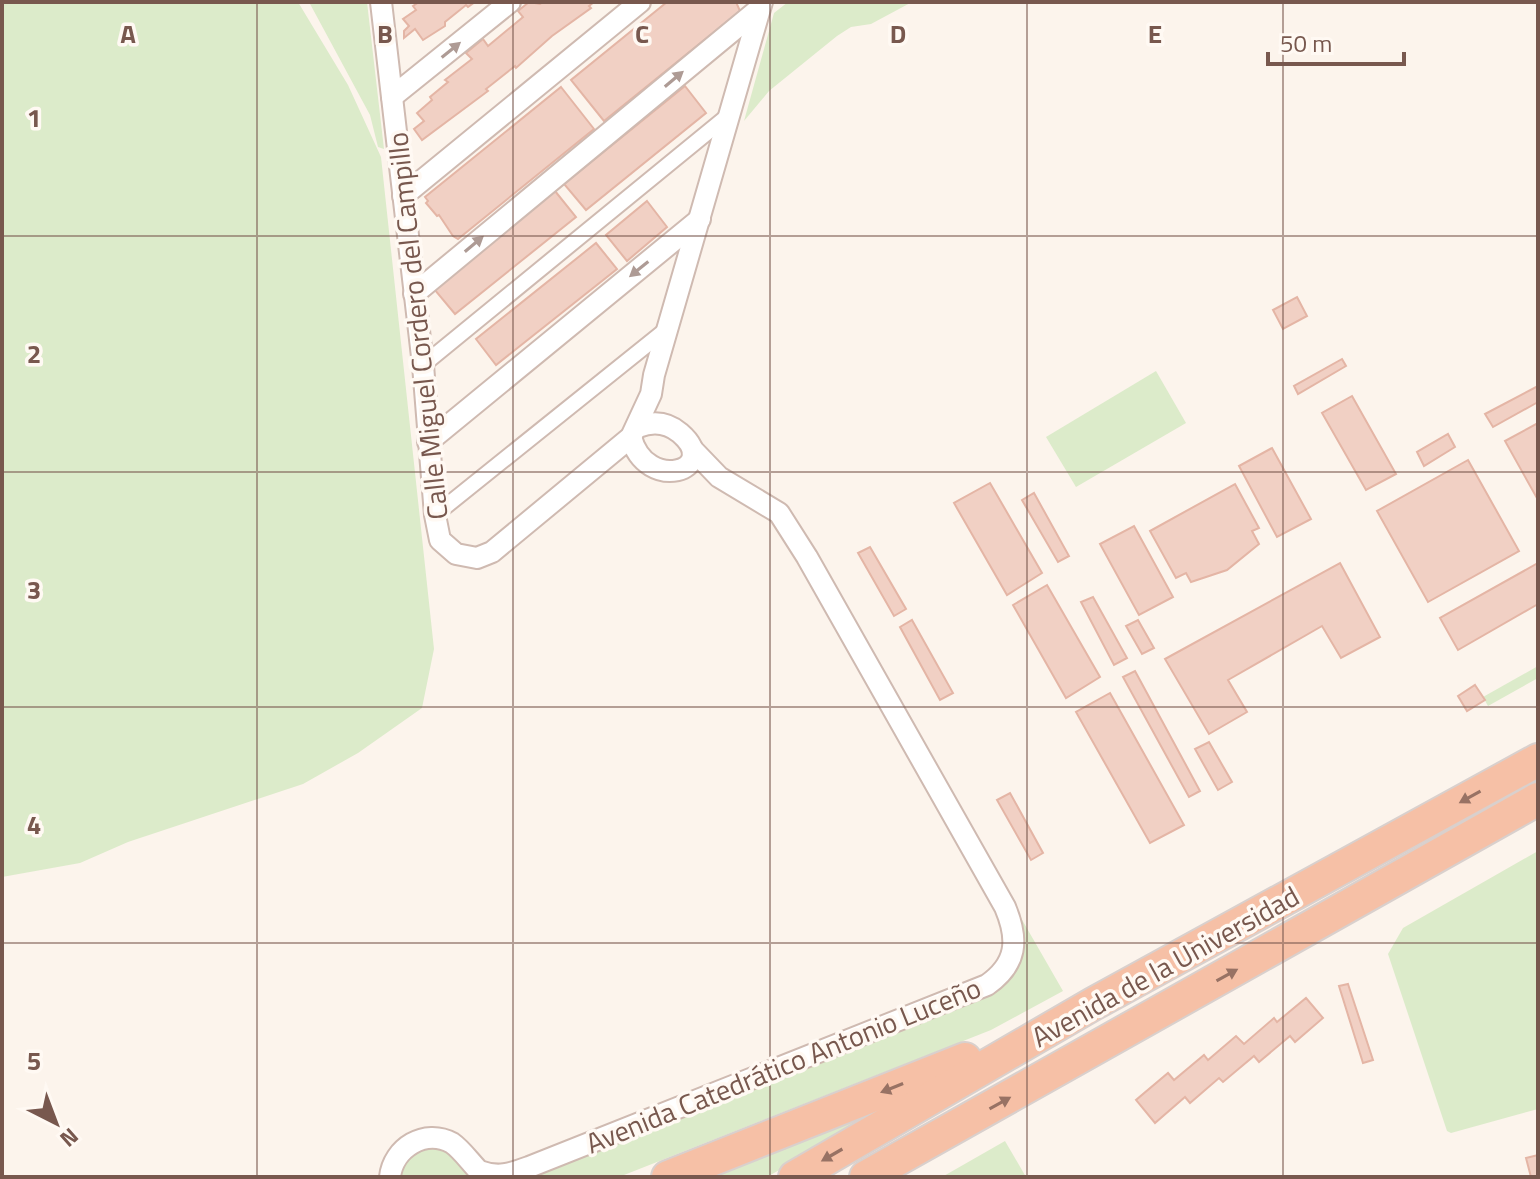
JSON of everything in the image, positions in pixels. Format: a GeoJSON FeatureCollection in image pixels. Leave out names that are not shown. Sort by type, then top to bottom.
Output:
{"type":"FeatureCollection","features":[{"type":"Feature","properties":{"kind":"highway","name":"Avenida de la Universidad"},"geometry":{"type":"LineString","coordinates":[[795,1177],[1093,1004],[1538,760]]}},
{"type":"Feature","properties":{"kind":"highway","name":"Avenida de la Universidad"},"geometry":{"type":"LineString","coordinates":[[866,1177],[1538,799]]}},
{"type":"Feature","properties":{"kind":"highway"},"geometry":{"type":"LineString","coordinates":[[668,1177],[934,1072],[1093,1004]]}},
{"type":"Feature","properties":{"kind":"highway"},"geometry":{"type":"LineString","coordinates":[[886,1177],[932,1141]]}},
{"type":"Feature","properties":{"kind":"street"},"geometry":{"type":"LineString","coordinates":[[392,97],[510,2]]}},
{"type":"Feature","properties":{"kind":"street"},"geometry":{"type":"LineString","coordinates":[[403,196],[640,2]]}},
{"type":"Feature","properties":{"kind":"street","name":"Calle Miguel Cordero del Campillo"},"geometry":{"type":"LineString","coordinates":[[382,3],[440,540],[456,554],[477,558],[492,552],[607,458],[642,435]]}},
{"type":"Feature","properties":{"kind":"street"},"geometry":{"type":"LineString","coordinates":[[414,294],[763,4]]}},
{"type":"Feature","properties":{"kind":"street"},"geometry":{"type":"LineString","coordinates":[[642,435],[668,327],[763,4]]}},
{"type":"Feature","properties":{"kind":"street"},"geometry":{"type":"LineString","coordinates":[[706,53],[726,56],[742,70]]}},
{"type":"Feature","properties":{"kind":"street"},"geometry":{"type":"LineString","coordinates":[[423,365],[730,114]]}},
{"type":"Feature","properties":{"kind":"street"},"geometry":{"type":"LineString","coordinates":[[400,162],[418,164],[447,159]]}},
{"type":"Feature","properties":{"kind":"street"},"geometry":{"type":"LineString","coordinates":[[428,442],[700,219]]}},
{"type":"Feature","properties":{"kind":"street"},"geometry":{"type":"LineString","coordinates":[[435,515],[668,327]]}},
{"type":"Feature","properties":{"kind":"street","name":"Avenida Catedrático Antonio Luceño"},"geometry":{"type":"LineString","coordinates":[[390,1177],[400,1153],[414,1141],[424,1138],[448,1141],[479,1171],[504,1176],[987,985],[999,976],[1011,957],[1013,932],[1005,907],[779,513],[719,477],[681,433],[642,435],[656,469],[719,477]]}},
{"type":"Feature","properties":{"kind":"street"},"geometry":{"type":"LineString","coordinates":[[679,471],[692,460],[693,450]]}},
{"type":"Feature","properties":{"kind":"green space"},"geometry":{"type":"Polygon","coordinates":[[[2,2],[298,2],[348,85],[381,157],[434,649],[422,708],[358,753],[303,784],[128,842],[80,863],[2,877],[2,2]]]}},
{"type":"Feature","properties":{"kind":"green space"},"geometry":{"type":"Polygon","coordinates":[[[309,2],[367,2],[384,149],[378,147],[370,115],[309,2]]]}},
{"type":"Feature","properties":{"kind":"green space"},"geometry":{"type":"Polygon","coordinates":[[[788,2],[912,2],[871,24],[851,27],[837,36],[769,91],[744,121],[774,13],[788,2]]]}},
{"type":"Feature","properties":{"kind":"green space"},"geometry":{"type":"Polygon","coordinates":[[[1156,371],[1186,423],[1076,487],[1046,437],[1156,371]]]}},
{"type":"Feature","properties":{"kind":"green space"},"geometry":{"type":"Polygon","coordinates":[[[1538,666],[1538,678],[1488,706],[1483,697],[1538,666]]]}},
{"type":"Feature","properties":{"kind":"green space"},"geometry":{"type":"Polygon","coordinates":[[[1538,851],[1538,1109],[1451,1133],[1447,1131],[1388,954],[1403,928],[1538,851]]]}},
{"type":"Feature","properties":{"kind":"green space"},"geometry":{"type":"Polygon","coordinates":[[[1017,911],[1063,991],[991,1030],[619,1177],[531,1177],[994,992],[1011,974],[1020,956],[1022,936],[1017,911]]]}},
{"type":"Feature","properties":{"kind":"green space"},"geometry":{"type":"Polygon","coordinates":[[[912,1094],[767,1177],[696,1177],[912,1094]]]}},
{"type":"Feature","properties":{"kind":"green space"},"geometry":{"type":"Polygon","coordinates":[[[1005,1141],[1026,1177],[942,1177],[1005,1141]]]}},
{"type":"Feature","properties":{"kind":"green space"},"geometry":{"type":"Polygon","coordinates":[[[434,1147],[447,1152],[472,1177],[400,1177],[411,1156],[434,1147]]]}},
{"type":"Feature","properties":{"kind":"building"},"geometry":{"type":"Polygon","coordinates":[[[419,2],[475,2],[468,7],[466,5],[445,22],[445,26],[423,40],[415,29],[404,38],[404,31],[409,26],[403,19],[416,10],[413,6],[419,2]]]}},
{"type":"Feature","properties":{"kind":"building"},"geometry":{"type":"Polygon","coordinates":[[[529,2],[594,2],[589,6],[591,8],[486,89],[488,91],[422,140],[414,129],[424,121],[417,113],[448,82],[445,80],[472,59],[466,53],[483,39],[488,46],[523,17],[518,11],[529,2]]]}},
{"type":"Feature","properties":{"kind":"building"},"geometry":{"type":"Polygon","coordinates":[[[667,2],[736,2],[740,11],[604,121],[571,80],[667,2]]]}},
{"type":"Feature","properties":{"kind":"building"},"geometry":{"type":"Polygon","coordinates":[[[685,86],[706,113],[586,210],[564,184],[685,86]]]}},
{"type":"Feature","properties":{"kind":"building"},"geometry":{"type":"Polygon","coordinates":[[[561,87],[594,129],[458,239],[453,236],[439,215],[426,203],[425,197],[561,87]]]}},
{"type":"Feature","properties":{"kind":"building"},"geometry":{"type":"Polygon","coordinates":[[[555,191],[576,217],[455,314],[434,289],[555,191]]]}},
{"type":"Feature","properties":{"kind":"building"},"geometry":{"type":"Polygon","coordinates":[[[647,201],[667,227],[627,261],[606,235],[647,201]]]}},
{"type":"Feature","properties":{"kind":"building"},"geometry":{"type":"Polygon","coordinates":[[[596,243],[617,269],[496,365],[476,339],[596,243]]]}},
{"type":"Feature","properties":{"kind":"building"},"geometry":{"type":"Polygon","coordinates":[[[1297,297],[1307,316],[1283,329],[1273,310],[1297,297]]]}},
{"type":"Feature","properties":{"kind":"building"},"geometry":{"type":"Polygon","coordinates":[[[1342,359],[1346,366],[1298,394],[1294,386],[1342,359]]]}},
{"type":"Feature","properties":{"kind":"building"},"geometry":{"type":"Polygon","coordinates":[[[1538,386],[1538,402],[1493,427],[1485,414],[1538,386]]]}},
{"type":"Feature","properties":{"kind":"building"},"geometry":{"type":"Polygon","coordinates":[[[1352,396],[1396,474],[1366,490],[1322,413],[1352,396]]]}},
{"type":"Feature","properties":{"kind":"building"},"geometry":{"type":"Polygon","coordinates":[[[1538,423],[1538,500],[1505,441],[1538,423]]]}},
{"type":"Feature","properties":{"kind":"building"},"geometry":{"type":"Polygon","coordinates":[[[1448,434],[1455,447],[1424,466],[1417,452],[1448,434]]]}},
{"type":"Feature","properties":{"kind":"building"},"geometry":{"type":"Polygon","coordinates":[[[1272,448],[1311,519],[1277,537],[1239,466],[1272,448]]]}},
{"type":"Feature","properties":{"kind":"building"},"geometry":{"type":"Polygon","coordinates":[[[1468,460],[1519,551],[1428,602],[1377,511],[1468,460]]]}},
{"type":"Feature","properties":{"kind":"building"},"geometry":{"type":"Polygon","coordinates":[[[990,483],[1042,573],[1007,595],[954,503],[990,483]]]}},
{"type":"Feature","properties":{"kind":"building"},"geometry":{"type":"Polygon","coordinates":[[[1235,484],[1259,528],[1252,531],[1259,544],[1227,570],[1191,582],[1186,573],[1176,578],[1150,531],[1235,484]]]}},
{"type":"Feature","properties":{"kind":"building"},"geometry":{"type":"Polygon","coordinates":[[[1034,493],[1069,556],[1058,562],[1022,500],[1034,493]]]}},
{"type":"Feature","properties":{"kind":"building"},"geometry":{"type":"Polygon","coordinates":[[[1134,526],[1173,597],[1139,615],[1100,544],[1134,526]]]}},
{"type":"Feature","properties":{"kind":"building"},"geometry":{"type":"Polygon","coordinates":[[[870,547],[906,609],[894,616],[858,553],[870,547]]]}},
{"type":"Feature","properties":{"kind":"building"},"geometry":{"type":"Polygon","coordinates":[[[1340,563],[1380,637],[1341,658],[1322,626],[1228,680],[1247,712],[1209,734],[1165,659],[1340,563]]]}},
{"type":"Feature","properties":{"kind":"building"},"geometry":{"type":"Polygon","coordinates":[[[1538,563],[1538,604],[1458,650],[1440,618],[1538,563]]]}},
{"type":"Feature","properties":{"kind":"building"},"geometry":{"type":"Polygon","coordinates":[[[1047,585],[1100,677],[1066,698],[1013,605],[1047,585]]]}},
{"type":"Feature","properties":{"kind":"building"},"geometry":{"type":"Polygon","coordinates":[[[1093,597],[1127,658],[1114,665],[1081,602],[1093,597]]]}},
{"type":"Feature","properties":{"kind":"building"},"geometry":{"type":"Polygon","coordinates":[[[912,620],[953,693],[940,700],[900,627],[912,620]]]}},
{"type":"Feature","properties":{"kind":"building"},"geometry":{"type":"Polygon","coordinates":[[[1138,620],[1154,648],[1142,654],[1126,626],[1138,620]]]}},
{"type":"Feature","properties":{"kind":"building"},"geometry":{"type":"Polygon","coordinates":[[[1135,671],[1200,791],[1189,797],[1123,677],[1135,671]]]}},
{"type":"Feature","properties":{"kind":"building"},"geometry":{"type":"Polygon","coordinates":[[[1475,685],[1485,700],[1467,711],[1458,696],[1475,685]]]}},
{"type":"Feature","properties":{"kind":"building"},"geometry":{"type":"Polygon","coordinates":[[[1110,693],[1184,825],[1150,843],[1076,712],[1110,693]]]}},
{"type":"Feature","properties":{"kind":"building"},"geometry":{"type":"Polygon","coordinates":[[[1209,742],[1232,782],[1218,790],[1195,749],[1209,742]]]}},
{"type":"Feature","properties":{"kind":"building"},"geometry":{"type":"Polygon","coordinates":[[[1010,793],[1043,853],[1031,860],[997,800],[1010,793]]]}},
{"type":"Feature","properties":{"kind":"building"},"geometry":{"type":"Polygon","coordinates":[[[1348,984],[1373,1060],[1363,1063],[1339,986],[1348,984]]]}},
{"type":"Feature","properties":{"kind":"building"},"geometry":{"type":"Polygon","coordinates":[[[1306,998],[1323,1018],[1295,1042],[1290,1036],[1259,1062],[1254,1056],[1223,1082],[1219,1078],[1190,1103],[1185,1097],[1155,1123],[1136,1100],[1168,1073],[1174,1080],[1204,1055],[1208,1060],[1236,1036],[1244,1044],[1274,1018],[1277,1022],[1306,998]]]}},
{"type":"Feature","properties":{"kind":"building"},"geometry":{"type":"Polygon","coordinates":[[[1538,1155],[1538,1177],[1531,1177],[1526,1158],[1538,1155]]]}}]}
